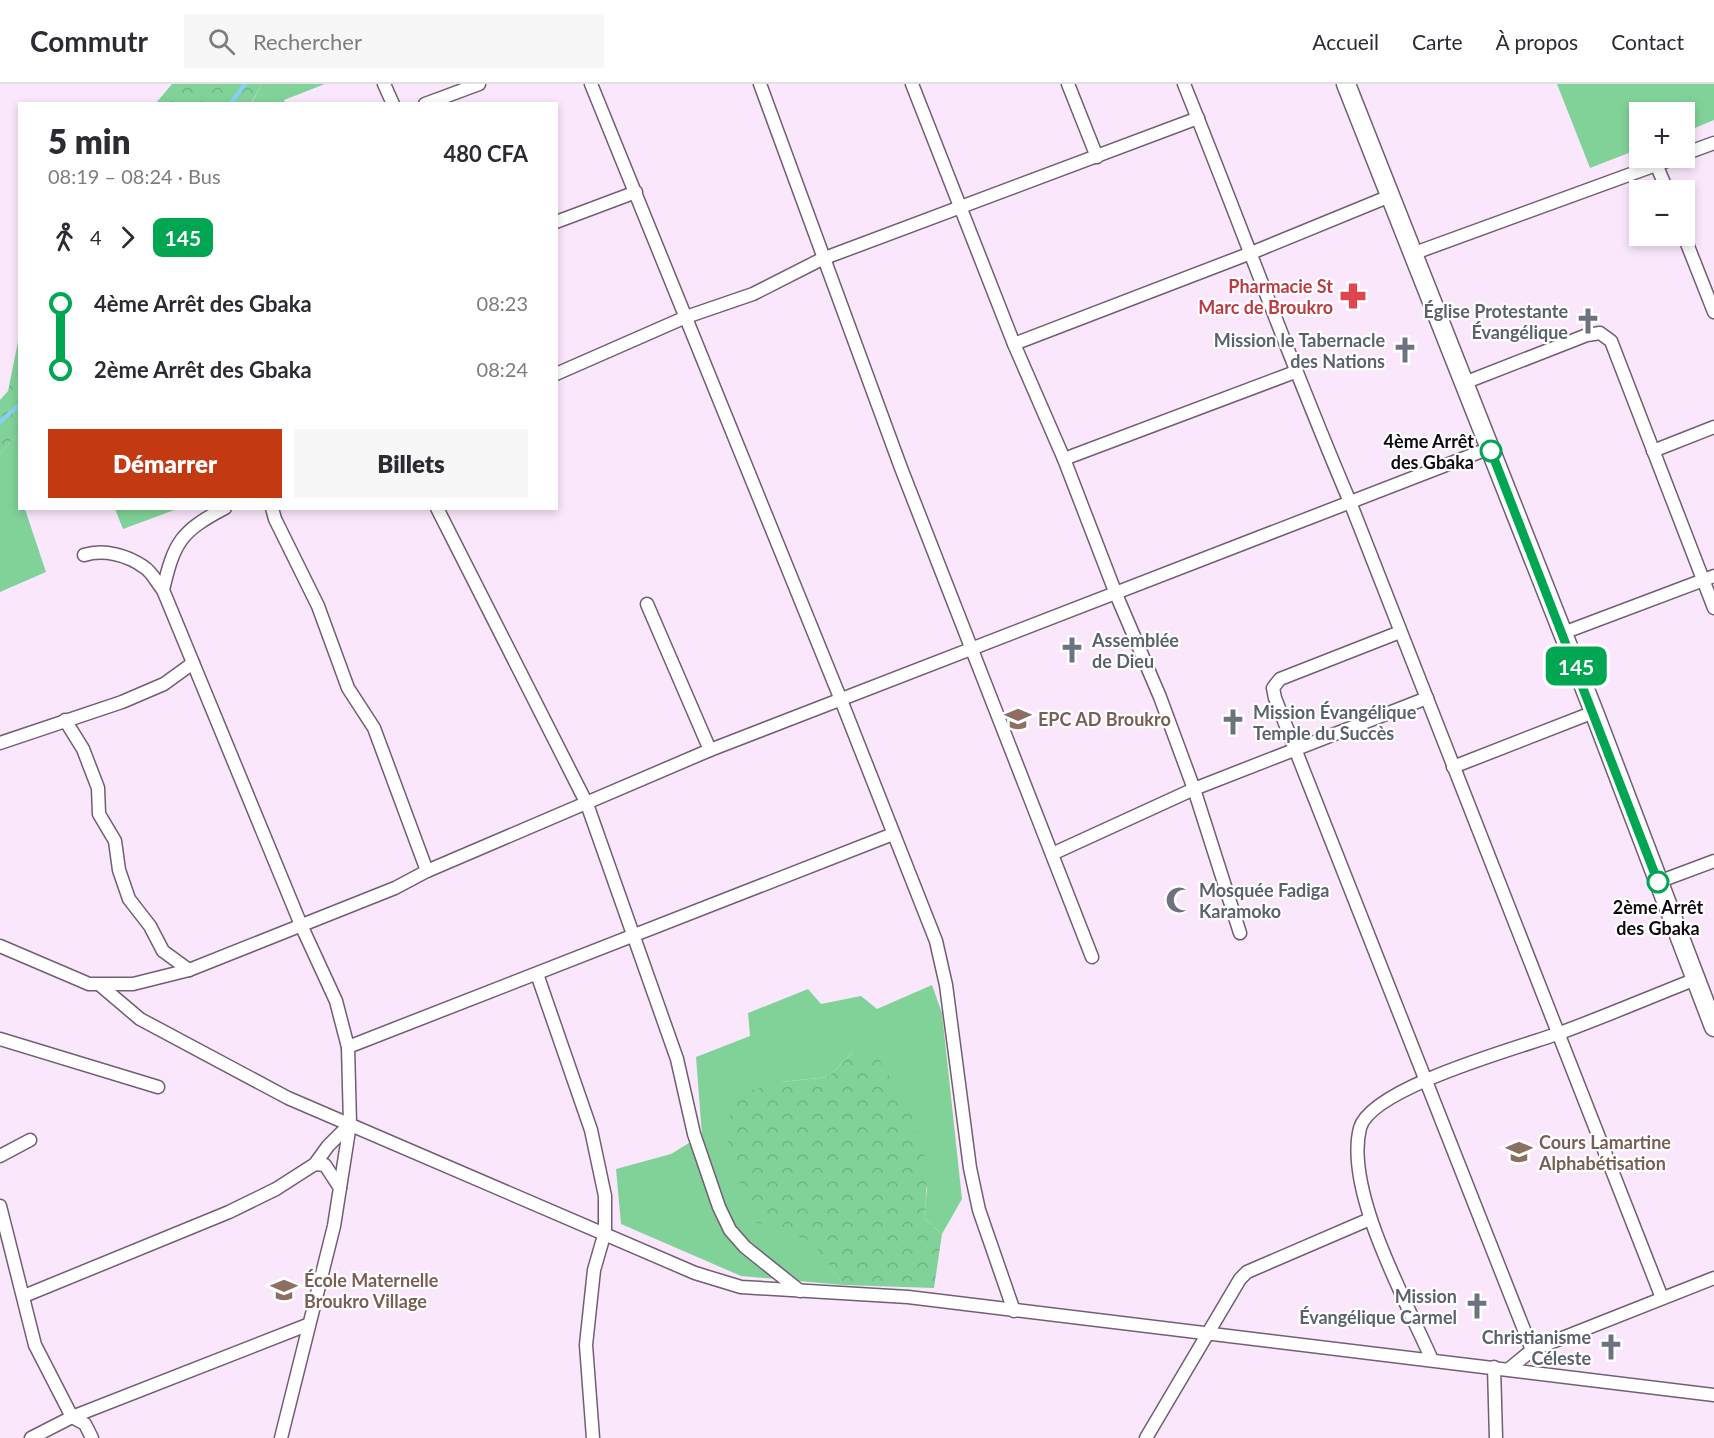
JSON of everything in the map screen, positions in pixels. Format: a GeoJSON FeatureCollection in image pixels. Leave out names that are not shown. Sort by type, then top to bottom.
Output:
{"type":"FeatureCollection","features":[{"type":"Feature","properties":{"kind":"street"},"geometry":{"type":"LineString","coordinates":[[384,84],[392,102]]}},
{"type":"Feature","properties":{"kind":"street"},"geometry":{"type":"LineString","coordinates":[[430,102],[479,84]]}},
{"type":"Feature","properties":{"kind":"street"},"geometry":{"type":"LineString","coordinates":[[591,84],[841,700],[936,942],[949,1004],[970,1168],[979,1210],[1014,1311]]}},
{"type":"Feature","properties":{"kind":"street"},"geometry":{"type":"LineString","coordinates":[[760,84],[822,259],[1092,957]]}},
{"type":"Feature","properties":{"kind":"street"},"geometry":{"type":"LineString","coordinates":[[912,84],[1014,344],[1064,459],[1116,594],[1160,697],[1194,789],[1240,933]]}},
{"type":"Feature","properties":{"kind":"street"},"geometry":{"type":"LineString","coordinates":[[1068,84],[1097,157]]}},
{"type":"Feature","properties":{"kind":"street"},"geometry":{"type":"LineString","coordinates":[[1184,84],[1295,372],[1350,502],[1662,1298]]}},
{"type":"Feature","properties":{"kind":"street"},"geometry":{"type":"LineString","coordinates":[[1346,84],[1594,712],[1713,1023]]}},
{"type":"Feature","properties":{"kind":"street"},"geometry":{"type":"LineString","coordinates":[[558,373],[686,317],[753,294],[822,259],[1198,118]]}},
{"type":"Feature","properties":{"kind":"street"},"geometry":{"type":"LineString","coordinates":[[1695,150],[1714,143]]}},
{"type":"Feature","properties":{"kind":"street"},"geometry":{"type":"LineString","coordinates":[[1412,255],[1645,168]]}},
{"type":"Feature","properties":{"kind":"street"},"geometry":{"type":"LineString","coordinates":[[558,221],[636,192]]}},
{"type":"Feature","properties":{"kind":"street"},"geometry":{"type":"LineString","coordinates":[[1014,344],[1251,253],[1390,196]]}},
{"type":"Feature","properties":{"kind":"street"},"geometry":{"type":"LineString","coordinates":[[1688,246],[1714,312]]}},
{"type":"Feature","properties":{"kind":"street"},"geometry":{"type":"LineString","coordinates":[[1464,383],[1587,335],[1600,333],[1611,341],[1653,451],[1708,578],[1714,608]]}},
{"type":"Feature","properties":{"kind":"street"},"geometry":{"type":"LineString","coordinates":[[1064,459],[1295,372]]}},
{"type":"Feature","properties":{"kind":"street"},"geometry":{"type":"LineString","coordinates":[[1653,451],[1714,427]]}},
{"type":"Feature","properties":{"kind":"street"},"geometry":{"type":"LineString","coordinates":[[0,946],[89,984],[134,984],[189,970],[395,888],[427,871],[710,750],[1490,448]]}},
{"type":"Feature","properties":{"kind":"street"},"geometry":{"type":"LineString","coordinates":[[163,590],[171,555],[181,540],[196,524],[221,510]]}},
{"type":"Feature","properties":{"kind":"street"},"geometry":{"type":"LineString","coordinates":[[273,510],[318,606],[348,688],[374,728],[427,871]]}},
{"type":"Feature","properties":{"kind":"street"},"geometry":{"type":"LineString","coordinates":[[438,510],[587,804],[632,936],[678,1059],[694,1134],[719,1208],[730,1230],[745,1247],[801,1292]]}},
{"type":"Feature","properties":{"kind":"street"},"geometry":{"type":"LineString","coordinates":[[84,555],[99,551],[121,556],[146,568],[163,590],[301,925],[336,1000],[348,1047],[351,1124],[334,1226],[307,1324],[298,1373],[281,1438]]}},
{"type":"Feature","properties":{"kind":"street"},"geometry":{"type":"LineString","coordinates":[[1563,633],[1708,578]]}},
{"type":"Feature","properties":{"kind":"street"},"geometry":{"type":"LineString","coordinates":[[647,604],[710,750]]}},
{"type":"Feature","properties":{"kind":"street"},"geometry":{"type":"LineString","coordinates":[[1400,632],[1280,679],[1273,688],[1532,1350]]}},
{"type":"Feature","properties":{"kind":"street"},"geometry":{"type":"LineString","coordinates":[[0,743],[122,702],[164,684],[193,663]]}},
{"type":"Feature","properties":{"kind":"street"},"geometry":{"type":"LineString","coordinates":[[1052,854],[1194,789],[1427,698]]}},
{"type":"Feature","properties":{"kind":"street"},"geometry":{"type":"LineString","coordinates":[[1454,767],[1594,712]]}},
{"type":"Feature","properties":{"kind":"street"},"geometry":{"type":"LineString","coordinates":[[65,720],[83,749],[98,788],[99,814],[115,841],[120,870],[129,899],[150,926],[163,951],[189,970]]}},
{"type":"Feature","properties":{"kind":"street"},"geometry":{"type":"LineString","coordinates":[[348,1047],[893,834]]}},
{"type":"Feature","properties":{"kind":"street"},"geometry":{"type":"LineString","coordinates":[[1658,882],[1714,861]]}},
{"type":"Feature","properties":{"kind":"street"},"geometry":{"type":"LineString","coordinates":[[537,974],[600,1164],[605,1196],[605,1232],[594,1270],[586,1345],[593,1438]]}},
{"type":"Feature","properties":{"kind":"street"},"geometry":{"type":"LineString","coordinates":[[1432,1360],[1370,1219],[1359,1165],[1360,1129],[1374,1108],[1425,1080],[1558,1033],[1696,979]]}},
{"type":"Feature","properties":{"kind":"street"},"geometry":{"type":"LineString","coordinates":[[99,985],[141,1019],[288,1098],[605,1232],[695,1273],[741,1287],[908,1297],[1714,1395]]}},
{"type":"Feature","properties":{"kind":"street"},"geometry":{"type":"LineString","coordinates":[[0,1039],[158,1087]]}},
{"type":"Feature","properties":{"kind":"street"},"geometry":{"type":"LineString","coordinates":[[24,1296],[229,1212],[276,1189],[315,1164],[328,1146],[351,1124]]}},
{"type":"Feature","properties":{"kind":"street"},"geometry":{"type":"LineString","coordinates":[[0,1156],[30,1140]]}},
{"type":"Feature","properties":{"kind":"street"},"geometry":{"type":"LineString","coordinates":[[315,1164],[325,1164],[340,1188]]}},
{"type":"Feature","properties":{"kind":"street"},"geometry":{"type":"LineString","coordinates":[[0,1206],[35,1345],[72,1417],[85,1424],[92,1438]]}},
{"type":"Feature","properties":{"kind":"street"},"geometry":{"type":"LineString","coordinates":[[1146,1438],[1247,1272],[1370,1219]]}},
{"type":"Feature","properties":{"kind":"street"},"geometry":{"type":"LineString","coordinates":[[1509,1369],[1532,1350],[1714,1278]]}},
{"type":"Feature","properties":{"kind":"street"},"geometry":{"type":"LineString","coordinates":[[31,1438],[72,1417],[307,1324]]}},
{"type":"Feature","properties":{"kind":"street"},"geometry":{"type":"LineString","coordinates":[[1494,1367],[1496,1438]]}},
{"type":"Feature","properties":{"kind":"green space"},"geometry":{"type":"Polygon","coordinates":[[[172,84],[262,84],[252,102],[157,102],[172,84]]]}},
{"type":"Feature","properties":{"kind":"green space"},"geometry":{"type":"Polygon","coordinates":[[[262,84],[325,84],[284,100],[285,102],[252,102],[262,84]]]}},
{"type":"Feature","properties":{"kind":"green space"},"geometry":{"type":"Polygon","coordinates":[[[1557,84],[1714,84],[1714,120],[1695,128],[1695,102],[1629,102],[1629,153],[1590,168],[1557,84]]]}},
{"type":"Feature","properties":{"kind":"green space"},"geometry":{"type":"Polygon","coordinates":[[[18,342],[18,433],[0,454],[0,400],[8,391],[18,342]]]}},
{"type":"Feature","properties":{"kind":"green space"},"geometry":{"type":"Polygon","coordinates":[[[18,433],[18,510],[25,510],[46,572],[0,592],[0,454],[18,433]]]}},
{"type":"Feature","properties":{"kind":"green space"},"geometry":{"type":"Polygon","coordinates":[[[115,510],[174,510],[123,529],[115,510]]]}},
{"type":"Feature","properties":{"kind":"green space"},"geometry":{"type":"Polygon","coordinates":[[[932,985],[942,1013],[962,1199],[942,1234],[924,1218],[927,1188],[853,1052],[828,1077],[781,1082],[750,1219],[814,1242],[843,1285],[741,1276],[621,1224],[616,1169],[671,1154],[702,1135],[696,1057],[750,1036],[748,1013],[808,989],[821,1004],[861,996],[877,1009],[932,985]]]}},
{"type":"Feature","properties":{"kind":"green space"},"geometry":{"type":"Polygon","coordinates":[[[853,1052],[877,1056],[902,1098],[918,1132],[926,1172],[924,1218],[942,1234],[934,1288],[843,1285],[813,1242],[750,1220],[725,1131],[738,1094],[781,1082],[828,1077],[853,1052]]]}},
{"type":"Feature","properties":{"kind":"waterway"},"geometry":{"type":"LineString","coordinates":[[232,102],[245,84]]}},
{"type":"Feature","properties":{"kind":"waterway"},"geometry":{"type":"LineString","coordinates":[[0,422],[18,406]]}},
{"type":"Feature","properties":{"kind":"bus line","name":"145"},"geometry":{"type":"LineString","coordinates":[[1491,451],[1658,882]]}},
{"type":"Feature","properties":{"kind":"place","name":"Pharmacie St Marc de Broukro"},"geometry":{"type":"Point","coordinates":[1353,296]}},
{"type":"Feature","properties":{"kind":"place","name":"Église Protestante Évangélique"},"geometry":{"type":"Point","coordinates":[1588,321]}},
{"type":"Feature","properties":{"kind":"place","name":"Mission le Tabernacle des Nations"},"geometry":{"type":"Point","coordinates":[1405,350]}},
{"type":"Feature","properties":{"kind":"place","name":"4ème Arrêt des Gbaka"},"geometry":{"type":"Point","coordinates":[1491,451]}},
{"type":"Feature","properties":{"kind":"place","name":"Assemblée de Dieu"},"geometry":{"type":"Point","coordinates":[1072,650]}},
{"type":"Feature","properties":{"kind":"place","name":"EPC AD Broukro"},"geometry":{"type":"Point","coordinates":[1018,719]}},
{"type":"Feature","properties":{"kind":"place","name":"Mission Évangélique Temple du Succès"},"geometry":{"type":"Point","coordinates":[1233,722]}},
{"type":"Feature","properties":{"kind":"place","name":"2ème Arrêt des Gbaka"},"geometry":{"type":"Point","coordinates":[1658,882]}},
{"type":"Feature","properties":{"kind":"place","name":"Mosquée Fadiga Karamoko"},"geometry":{"type":"Point","coordinates":[1179,900]}},
{"type":"Feature","properties":{"kind":"place","name":"Cours Lamartine Alphabétisation"},"geometry":{"type":"Point","coordinates":[1519,1152]}},
{"type":"Feature","properties":{"kind":"place","name":"École Maternelle Broukro Village"},"geometry":{"type":"Point","coordinates":[284,1290]}},
{"type":"Feature","properties":{"kind":"place","name":"Mission Évangélique Carmel"},"geometry":{"type":"Point","coordinates":[1477,1306]}},
{"type":"Feature","properties":{"kind":"place","name":"Christianisme Céleste"},"geometry":{"type":"Point","coordinates":[1611,1347]}}]}
